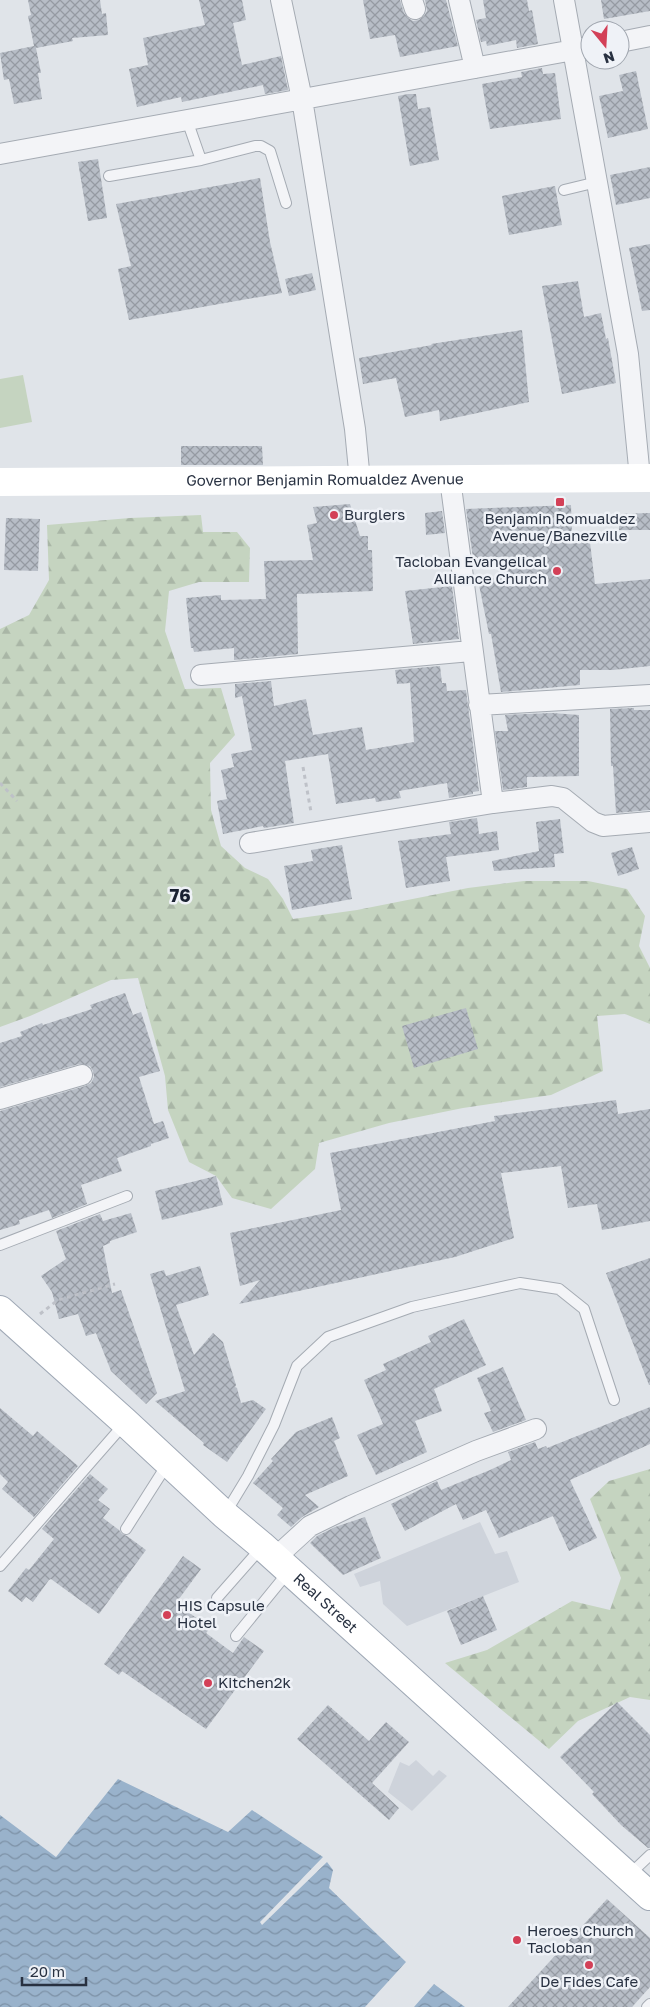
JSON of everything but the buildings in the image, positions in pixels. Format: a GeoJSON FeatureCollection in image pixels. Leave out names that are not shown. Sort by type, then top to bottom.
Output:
{"type":"FeatureCollection","features":[{"type":"Feature","properties":{"kind":"main road","name":"Governor Benjamin Romualdez Avenue"},"geometry":{"type":"LineString","coordinates":[[0,482],[645,478]]}},
{"type":"Feature","properties":{"kind":"main road","name":"Real Street"},"geometry":{"type":"LineString","coordinates":[[7,1321],[125,1422],[225,1515],[650,1896]]}},
{"type":"Feature","properties":{"kind":"street"},"geometry":{"type":"LineString","coordinates":[[281,0],[302,99],[356,429],[360,480]]}},
{"type":"Feature","properties":{"kind":"street"},"geometry":{"type":"LineString","coordinates":[[459,0],[475,68]]}},
{"type":"Feature","properties":{"kind":"street"},"geometry":{"type":"LineString","coordinates":[[564,0],[580,46]]}},
{"type":"Feature","properties":{"kind":"street"},"geometry":{"type":"LineString","coordinates":[[630,40],[650,36]]}},
{"type":"Feature","properties":{"kind":"street"},"geometry":{"type":"LineString","coordinates":[[0,154],[580,49]]}},
{"type":"Feature","properties":{"kind":"street"},"geometry":{"type":"LineString","coordinates":[[584,70],[597,182],[628,354],[645,478]]}},
{"type":"Feature","properties":{"kind":"street"},"geometry":{"type":"LineString","coordinates":[[450,480],[493,802]]}},
{"type":"Feature","properties":{"kind":"street"},"geometry":{"type":"LineString","coordinates":[[201,675],[472,651]]}},
{"type":"Feature","properties":{"kind":"street"},"geometry":{"type":"LineString","coordinates":[[479,705],[650,695]]}},
{"type":"Feature","properties":{"kind":"street"},"geometry":{"type":"LineString","coordinates":[[250,843],[493,802],[552,796],[563,798],[594,822],[603,826],[650,822]]}},
{"type":"Feature","properties":{"kind":"street"},"geometry":{"type":"LineString","coordinates":[[0,1099],[82,1075]]}},
{"type":"Feature","properties":{"kind":"street"},"geometry":{"type":"LineString","coordinates":[[275,1558],[310,1526],[476,1451],[536,1428]]}},
{"type":"Feature","properties":{"kind":"lane"},"geometry":{"type":"LineString","coordinates":[[187,120],[200,160]]}},
{"type":"Feature","properties":{"kind":"lane"},"geometry":{"type":"LineString","coordinates":[[109,176],[200,160],[261,146],[270,151],[286,203]]}},
{"type":"Feature","properties":{"kind":"lane"},"geometry":{"type":"LineString","coordinates":[[564,190],[597,182]]}},
{"type":"Feature","properties":{"kind":"lane"},"geometry":{"type":"LineString","coordinates":[[0,1245],[127,1196]]}},
{"type":"Feature","properties":{"kind":"lane"},"geometry":{"type":"LineString","coordinates":[[225,1515],[248,1476],[274,1425],[297,1366],[328,1337],[412,1307],[520,1283],[560,1289],[584,1309],[614,1400]]}},
{"type":"Feature","properties":{"kind":"lane"},"geometry":{"type":"LineString","coordinates":[[0,1566],[125,1422]]}},
{"type":"Feature","properties":{"kind":"lane"},"geometry":{"type":"LineString","coordinates":[[126,1529],[168,1462]]}},
{"type":"Feature","properties":{"kind":"lane"},"geometry":{"type":"LineString","coordinates":[[217,1598],[254,1556],[275,1558],[236,1636]]}},
{"type":"Feature","properties":{"kind":"lane"},"geometry":{"type":"LineString","coordinates":[[628,1876],[650,1855]]}},
{"type":"Feature","properties":{"kind":"lane"},"geometry":{"type":"LineString","coordinates":[[647,2007],[650,2004]]}},
{"type":"Feature","properties":{"kind":"path"},"geometry":{"type":"LineString","coordinates":[[303,767],[314,832]]}},
{"type":"Feature","properties":{"kind":"path"},"geometry":{"type":"LineString","coordinates":[[0,783],[17,801]]}},
{"type":"Feature","properties":{"kind":"path"},"geometry":{"type":"LineString","coordinates":[[7,1321],[58,1300],[115,1284]]}},
{"type":"Feature","properties":{"kind":"shaded area"},"geometry":{"type":"Polygon","coordinates":[[[480,1522],[495,1554],[507,1551],[519,1582],[407,1626],[383,1604],[380,1581],[360,1587],[354,1574],[480,1522]]]}},
{"type":"Feature","properties":{"kind":"shaded area"},"geometry":{"type":"Polygon","coordinates":[[[416,1760],[433,1776],[439,1770],[447,1776],[412,1811],[388,1792],[400,1762],[409,1766],[416,1760]]]}},
{"type":"Feature","properties":{"kind":"green space"},"geometry":{"type":"Polygon","coordinates":[[[23,375],[32,422],[0,428],[0,379],[23,375]]]}},
{"type":"Feature","properties":{"kind":"green space"},"geometry":{"type":"Polygon","coordinates":[[[201,515],[203,532],[237,532],[250,548],[249,582],[199,582],[169,591],[165,631],[185,689],[221,688],[235,735],[210,763],[211,810],[221,846],[245,868],[268,879],[283,899],[293,919],[357,910],[468,888],[524,881],[588,881],[627,889],[645,916],[639,946],[650,968],[650,1024],[625,1014],[597,1016],[603,1071],[551,1095],[463,1108],[389,1123],[319,1143],[315,1169],[271,1209],[232,1198],[216,1176],[189,1162],[168,1110],[165,1076],[138,978],[111,980],[30,1016],[0,1027],[0,629],[29,615],[49,580],[47,525],[130,518],[201,515]]]}},
{"type":"Feature","properties":{"kind":"green space"},"geometry":{"type":"Polygon","coordinates":[[[650,1469],[650,1700],[630,1697],[578,1721],[549,1749],[445,1663],[487,1650],[572,1601],[610,1610],[621,1578],[590,1499],[609,1481],[650,1469]]]}},
{"type":"Feature","properties":{"kind":"water"},"geometry":{"type":"Polygon","coordinates":[[[118,1779],[228,1832],[252,1810],[323,1857],[260,1922],[262,1925],[327,1862],[333,1870],[329,1888],[406,1962],[365,2007],[0,2007],[0,1815],[56,1857],[118,1779]]]}},
{"type":"Feature","properties":{"kind":"water"},"geometry":{"type":"Polygon","coordinates":[[[434,1984],[465,2007],[414,2007],[434,1984]]]}},
{"type":"Feature","properties":{"kind":"place","name":"Benjamin Romualdez Avenue/Banezville"},"geometry":{"type":"Point","coordinates":[560,502]}},
{"type":"Feature","properties":{"kind":"place","name":"Burglers"},"geometry":{"type":"Point","coordinates":[334,515]}},
{"type":"Feature","properties":{"kind":"place","name":"Tacloban Evangelical Alliance Church"},"geometry":{"type":"Point","coordinates":[557,571]}},
{"type":"Feature","properties":{"kind":"place","name":"HIS Capsule Hotel"},"geometry":{"type":"Point","coordinates":[167,1615]}},
{"type":"Feature","properties":{"kind":"place","name":"Kitchen2k"},"geometry":{"type":"Point","coordinates":[208,1683]}},
{"type":"Feature","properties":{"kind":"place","name":"Heroes Church Tacloban"},"geometry":{"type":"Point","coordinates":[517,1940]}},
{"type":"Feature","properties":{"kind":"place","name":"De Fides Cafe"},"geometry":{"type":"Point","coordinates":[589,1965]}},
{"type":"Feature","properties":{"kind":"district","name":"76"},"geometry":{"type":"Point","coordinates":[180,896]}}]}
